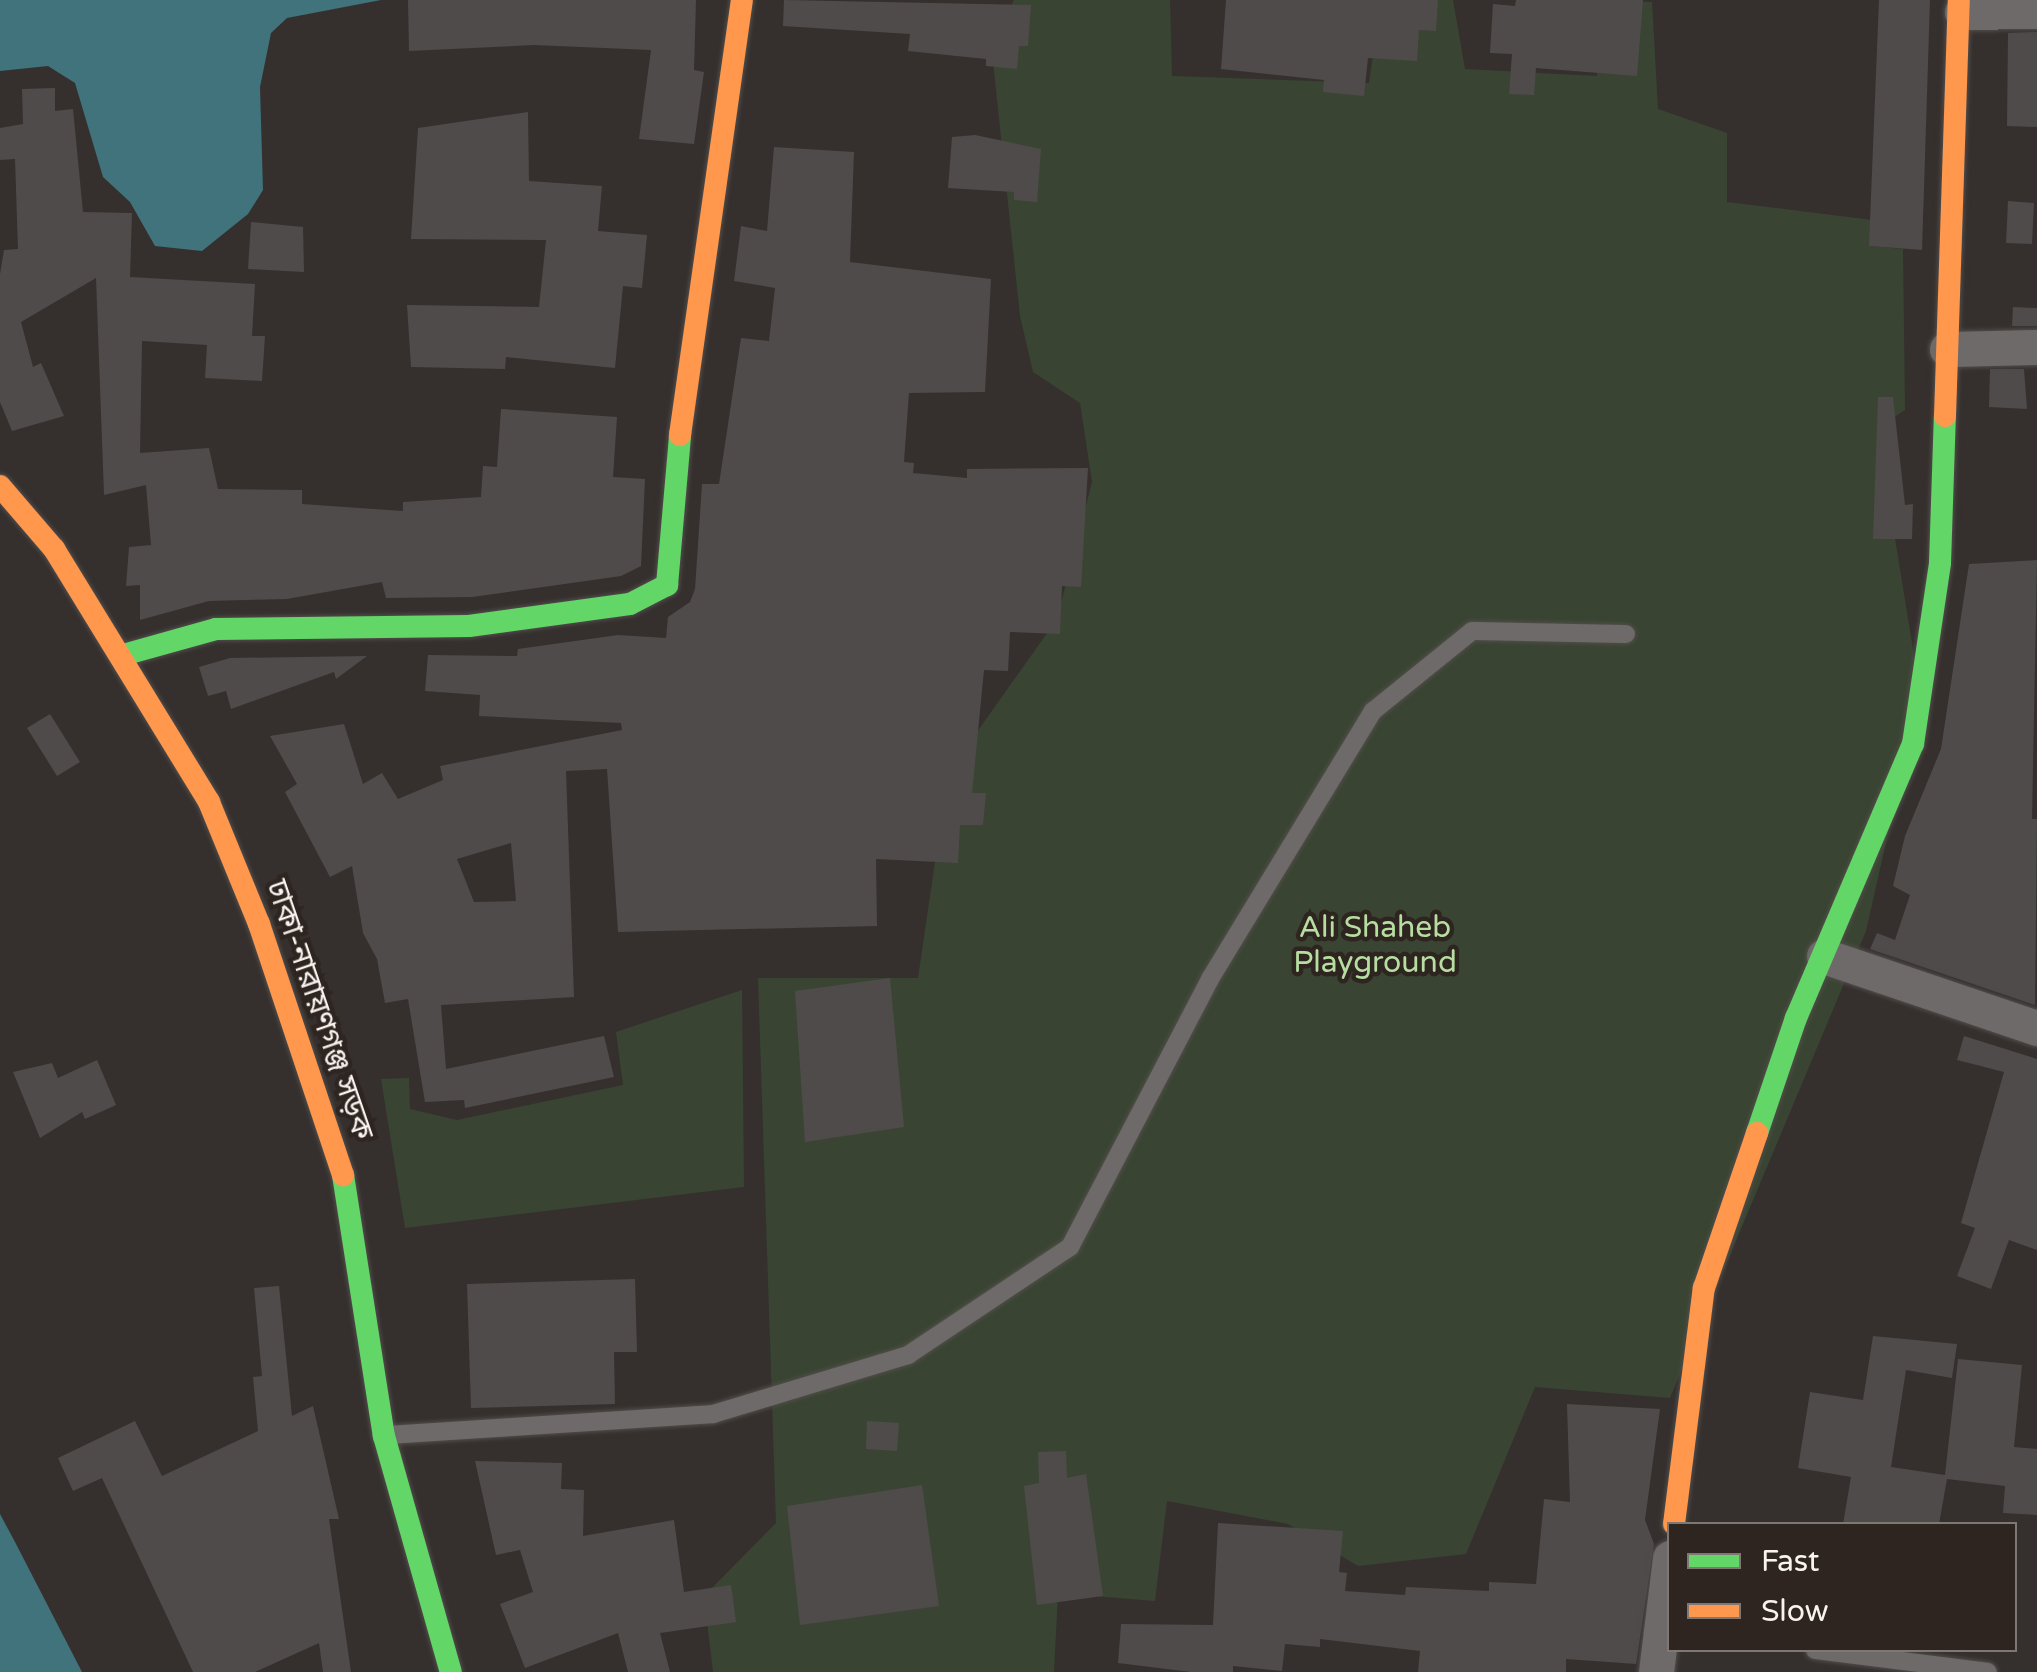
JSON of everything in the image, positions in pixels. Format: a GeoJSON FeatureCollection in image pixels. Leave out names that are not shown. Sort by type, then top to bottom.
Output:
{"type":"FeatureCollection","features":[{"type":"Feature","properties":{"kind":"main road"},"geometry":{"type":"LineString","coordinates":[[123,654],[216,629],[469,626],[548,617],[630,604],[667,585],[675,531],[673,467],[693,370],[742,0]]}},
{"type":"Feature","properties":{"kind":"main road"},"geometry":{"type":"LineString","coordinates":[[1674,1522],[1704,1288],[1796,1018],[1913,744],[1940,563],[1960,6]]}},
{"type":"Feature","properties":{"kind":"main road","name":"ঢাকা-নারায়ণগঞ্জ সড়ক"},"geometry":{"type":"LineString","coordinates":[[0,486],[54,549],[123,654],[209,802],[338,1146],[384,1436],[451,1672]]}},
{"type":"Feature","properties":{"kind":"street"},"geometry":{"type":"LineString","coordinates":[[1960,6],[2037,11]]}},
{"type":"Feature","properties":{"kind":"street"},"geometry":{"type":"LineString","coordinates":[[1947,349],[2037,347]]}},
{"type":"Feature","properties":{"kind":"street"},"geometry":{"type":"LineString","coordinates":[[1824,956],[2037,1028]]}},
{"type":"Feature","properties":{"kind":"street"},"geometry":{"type":"LineString","coordinates":[[1656,1672],[1667,1601]]}},
{"type":"Feature","properties":{"kind":"lane"},"geometry":{"type":"LineString","coordinates":[[384,1436],[712,1414],[908,1355],[1070,1248],[1210,978],[1372,711],[1472,631],[1626,634]]}},
{"type":"Feature","properties":{"kind":"lane"},"geometry":{"type":"LineString","coordinates":[[1831,1652],[1988,1672]]}},
{"type":"Feature","properties":{"kind":"green space","name":"Ali Shaheb Playground"},"geometry":{"type":"Polygon","coordinates":[[[1014,0],[1170,0],[1172,76],[1369,83],[1381,0],[1453,0],[1465,69],[1597,76],[1600,0],[1652,2],[1658,109],[1727,133],[1727,202],[1872,220],[1870,246],[1903,249],[1905,410],[1877,428],[1920,692],[1866,931],[1670,1398],[1535,1387],[1466,1554],[1358,1566],[1288,1524],[1167,1501],[1155,1601],[1058,1593],[1054,1672],[713,1672],[704,1596],[776,1523],[758,978],[918,978],[948,773],[1057,619],[1092,482],[1080,403],[1033,372],[1020,316],[992,52],[1014,0]]]}},
{"type":"Feature","properties":{"kind":"green space"},"geometry":{"type":"Polygon","coordinates":[[[742,990],[744,1187],[405,1228],[381,1079],[409,1078],[410,1109],[457,1120],[623,1085],[616,1032],[742,990]]]}},
{"type":"Feature","properties":{"kind":"water"},"geometry":{"type":"Polygon","coordinates":[[[0,0],[381,0],[287,18],[271,33],[260,87],[263,190],[248,214],[202,251],[155,246],[130,202],[103,177],[75,83],[48,66],[0,71],[0,0]]]}},
{"type":"Feature","properties":{"kind":"water"},"geometry":{"type":"Polygon","coordinates":[[[0,1514],[15,1542],[82,1672],[0,1672],[0,1514]]]}},
{"type":"Feature","properties":{"kind":"building"},"geometry":{"type":"Polygon","coordinates":[[[408,0],[696,0],[694,70],[704,72],[694,144],[639,139],[651,50],[534,45],[409,51],[408,0]]]}},
{"type":"Feature","properties":{"kind":"building"},"geometry":{"type":"Polygon","coordinates":[[[784,0],[1031,5],[1028,46],[1019,46],[1017,69],[986,66],[986,59],[908,51],[910,34],[783,26],[784,0]]]}},
{"type":"Feature","properties":{"kind":"building"},"geometry":{"type":"Polygon","coordinates":[[[1226,0],[1438,0],[1436,31],[1419,30],[1417,61],[1368,58],[1364,96],[1323,92],[1324,80],[1221,69],[1226,0]]]}},
{"type":"Feature","properties":{"kind":"building"},"geometry":{"type":"Polygon","coordinates":[[[1516,0],[1643,0],[1637,76],[1536,68],[1534,95],[1509,94],[1512,54],[1490,53],[1493,4],[1515,6],[1516,0]]]}},
{"type":"Feature","properties":{"kind":"building"},"geometry":{"type":"Polygon","coordinates":[[[1879,0],[1930,0],[1922,250],[1869,246],[1879,0]]]}},
{"type":"Feature","properties":{"kind":"building"},"geometry":{"type":"Polygon","coordinates":[[[2037,32],[2037,127],[2007,126],[2008,33],[2037,32]]]}},
{"type":"Feature","properties":{"kind":"building"},"geometry":{"type":"Polygon","coordinates":[[[55,88],[55,111],[73,109],[83,212],[132,213],[130,277],[255,284],[252,336],[265,336],[262,381],[205,378],[207,345],[142,341],[140,453],[209,448],[218,489],[302,490],[302,504],[403,511],[403,502],[481,497],[483,466],[497,467],[501,409],[617,417],[613,477],[645,479],[641,566],[621,576],[472,597],[386,598],[382,582],[287,599],[209,601],[140,620],[140,585],[126,586],[129,547],[151,545],[146,485],[104,495],[96,278],[21,322],[33,367],[41,363],[64,416],[12,431],[0,402],[0,274],[4,250],[18,249],[15,159],[0,160],[0,128],[23,124],[22,89],[55,88]]]}},
{"type":"Feature","properties":{"kind":"building"},"geometry":{"type":"Polygon","coordinates":[[[528,112],[529,181],[602,186],[598,231],[647,235],[642,288],[623,286],[615,368],[506,357],[505,369],[411,367],[407,305],[539,307],[546,240],[411,239],[418,128],[528,112]]]}},
{"type":"Feature","properties":{"kind":"building"},"geometry":{"type":"Polygon","coordinates":[[[975,135],[1041,149],[1037,202],[1014,200],[1014,192],[948,188],[952,137],[975,135]]]}},
{"type":"Feature","properties":{"kind":"building"},"geometry":{"type":"Polygon","coordinates":[[[774,147],[854,152],[850,262],[991,279],[985,392],[909,393],[904,462],[914,463],[913,473],[967,478],[967,469],[1088,468],[1081,587],[1062,586],[1060,634],[1010,632],[1008,671],[984,670],[972,793],[986,793],[983,825],[960,825],[958,863],[876,859],[877,926],[618,932],[607,769],[566,771],[574,997],[441,1005],[446,1069],[604,1036],[614,1077],[465,1108],[464,1100],[425,1102],[408,999],[385,1003],[377,959],[363,933],[352,866],[330,877],[285,792],[297,784],[270,736],[344,724],[363,784],[382,773],[398,799],[443,780],[440,766],[622,730],[621,723],[479,716],[480,695],[425,691],[428,655],[517,656],[518,649],[618,635],[666,638],[668,617],[690,602],[695,589],[702,484],[719,484],[741,338],[769,341],[775,288],[734,281],[741,226],[767,231],[774,147]],[[511,843],[457,859],[474,902],[516,901],[511,843]]]}},
{"type":"Feature","properties":{"kind":"building"},"geometry":{"type":"Polygon","coordinates":[[[2008,201],[2034,203],[2032,244],[2006,243],[2008,201]]]}},
{"type":"Feature","properties":{"kind":"building"},"geometry":{"type":"Polygon","coordinates":[[[251,222],[303,227],[304,272],[248,269],[251,222]]]}},
{"type":"Feature","properties":{"kind":"building"},"geometry":{"type":"Polygon","coordinates":[[[2013,307],[2037,308],[2037,326],[2012,326],[2013,307]]]}},
{"type":"Feature","properties":{"kind":"building"},"geometry":{"type":"Polygon","coordinates":[[[1990,369],[2024,369],[2027,409],[1989,407],[1990,369]]]}},
{"type":"Feature","properties":{"kind":"building"},"geometry":{"type":"Polygon","coordinates":[[[1878,397],[1893,397],[1905,505],[1913,504],[1912,539],[1873,539],[1878,397]]]}},
{"type":"Feature","properties":{"kind":"building"},"geometry":{"type":"Polygon","coordinates":[[[2037,560],[2032,819],[2037,819],[2035,1005],[1870,949],[1877,933],[1895,940],[1910,895],[1893,886],[1905,836],[1941,749],[1969,564],[2037,560]]]}},
{"type":"Feature","properties":{"kind":"building"},"geometry":{"type":"Polygon","coordinates":[[[367,656],[336,679],[334,672],[231,709],[226,691],[208,696],[199,667],[230,658],[367,656]]]}},
{"type":"Feature","properties":{"kind":"building"},"geometry":{"type":"Polygon","coordinates":[[[50,714],[80,762],[57,776],[27,728],[50,714]]]}},
{"type":"Feature","properties":{"kind":"building"},"geometry":{"type":"Polygon","coordinates":[[[890,978],[904,1127],[805,1142],[795,991],[890,978]]]}},
{"type":"Feature","properties":{"kind":"building"},"geometry":{"type":"Polygon","coordinates":[[[1964,1036],[2037,1059],[2037,1250],[2009,1240],[1991,1289],[1957,1276],[1975,1228],[1961,1223],[2004,1072],[1957,1060],[1964,1036]]]}},
{"type":"Feature","properties":{"kind":"building"},"geometry":{"type":"Polygon","coordinates":[[[97,1060],[116,1105],[85,1119],[82,1112],[40,1138],[13,1072],[52,1063],[58,1078],[97,1060]]]}},
{"type":"Feature","properties":{"kind":"building"},"geometry":{"type":"Polygon","coordinates":[[[635,1279],[637,1352],[614,1352],[615,1404],[471,1408],[467,1284],[635,1279]]]}},
{"type":"Feature","properties":{"kind":"building"},"geometry":{"type":"Polygon","coordinates":[[[279,1286],[292,1416],[313,1406],[339,1519],[329,1519],[351,1672],[323,1672],[319,1643],[255,1672],[193,1672],[102,1478],[73,1491],[58,1458],[135,1421],[162,1476],[258,1431],[253,1377],[262,1376],[254,1288],[279,1286]]]}},
{"type":"Feature","properties":{"kind":"building"},"geometry":{"type":"Polygon","coordinates":[[[1873,1336],[1957,1344],[1952,1378],[1906,1370],[1891,1467],[1945,1475],[1958,1359],[2022,1365],[2014,1447],[2037,1449],[2037,1515],[2003,1513],[2005,1486],[1947,1479],[1939,1522],[1843,1522],[1851,1477],[1798,1468],[1810,1392],[1863,1400],[1873,1336]]]}},
{"type":"Feature","properties":{"kind":"building"},"geometry":{"type":"Polygon","coordinates":[[[1567,1404],[1660,1409],[1645,1520],[1654,1544],[1636,1664],[1566,1659],[1566,1672],[1418,1672],[1420,1651],[1320,1639],[1320,1647],[1285,1644],[1282,1671],[1233,1666],[1233,1672],[1191,1672],[1118,1663],[1121,1624],[1213,1625],[1218,1523],[1343,1531],[1339,1572],[1347,1573],[1345,1591],[1405,1595],[1406,1587],[1489,1591],[1489,1582],[1536,1584],[1544,1499],[1570,1502],[1567,1404]]]}},
{"type":"Feature","properties":{"kind":"building"},"geometry":{"type":"Polygon","coordinates":[[[867,1421],[899,1423],[897,1451],[866,1449],[867,1421]]]}},
{"type":"Feature","properties":{"kind":"building"},"geometry":{"type":"Polygon","coordinates":[[[1066,1451],[1067,1478],[1086,1474],[1103,1596],[1037,1605],[1024,1486],[1039,1483],[1038,1452],[1066,1451]]]}},
{"type":"Feature","properties":{"kind":"building"},"geometry":{"type":"Polygon","coordinates":[[[475,1461],[562,1463],[561,1489],[584,1490],[583,1536],[674,1520],[684,1592],[731,1585],[736,1622],[660,1633],[670,1672],[628,1672],[618,1633],[525,1668],[500,1604],[533,1592],[520,1550],[496,1555],[475,1461]]]}},
{"type":"Feature","properties":{"kind":"building"},"geometry":{"type":"Polygon","coordinates":[[[922,1485],[939,1606],[800,1625],[787,1506],[922,1485]]]}},
{"type":"Feature","properties":{"kind":"traffic: fast"},"geometry":{"type":"LineString","coordinates":[[1757,1133],[1796,1018],[1913,744],[1940,563],[1945,416]]}},
{"type":"Feature","properties":{"kind":"traffic: fast"},"geometry":{"type":"LineString","coordinates":[[123,655],[216,629],[469,626],[630,604],[667,585],[680,435]]}},
{"type":"Feature","properties":{"kind":"traffic: fast"},"geometry":{"type":"LineString","coordinates":[[343,1175],[384,1436],[451,1672]]}},
{"type":"Feature","properties":{"kind":"traffic: slow"},"geometry":{"type":"LineString","coordinates":[[680,435],[742,0]]}},
{"type":"Feature","properties":{"kind":"traffic: slow"},"geometry":{"type":"LineString","coordinates":[[1945,416],[1959,0]]}},
{"type":"Feature","properties":{"kind":"traffic: slow"},"geometry":{"type":"LineString","coordinates":[[0,486],[54,549],[209,802],[259,924],[343,1175]]}},
{"type":"Feature","properties":{"kind":"traffic: slow"},"geometry":{"type":"LineString","coordinates":[[1674,1522],[1704,1288],[1757,1133]]}}]}
